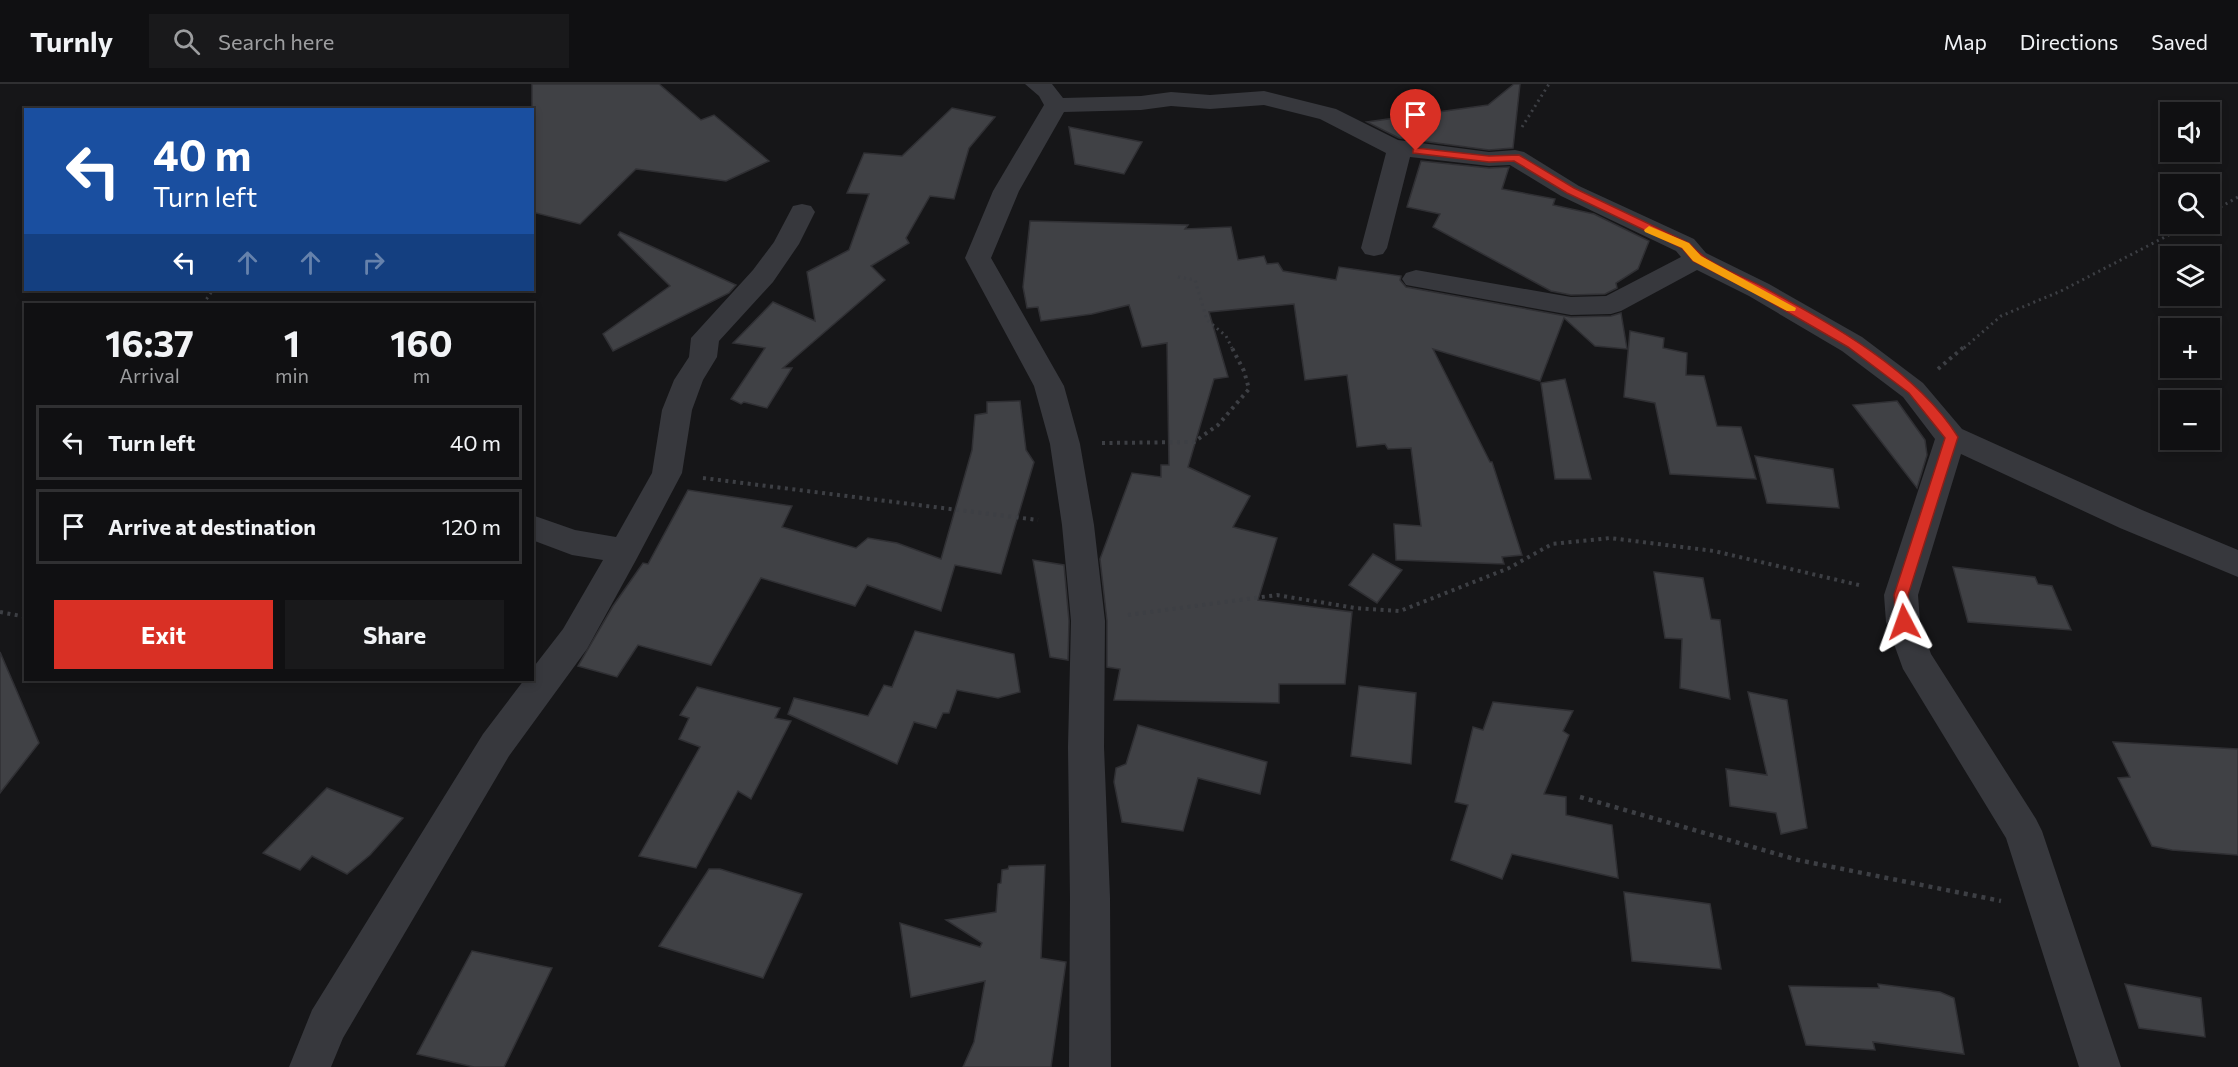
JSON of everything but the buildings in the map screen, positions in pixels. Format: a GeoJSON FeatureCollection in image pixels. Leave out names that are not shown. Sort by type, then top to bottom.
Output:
{"type":"FeatureCollection","features":[{"type":"Feature","properties":{"kind":"street"},"geometry":{"type":"LineString","coordinates":[[1090,1067],[1090,898],[1086,747],[1088,621],[1078,525],[1065,444],[1049,386],[978,258],[1047,94],[1141,103],[1172,99],[1210,102],[1264,98],[1328,114],[1392,147],[1489,159],[1515,158],[1570,191],[1686,245],[1697,259],[1759,290],[1852,344],[1913,390],[1952,437],[2131,519],[2238,564]]}},
{"type":"Feature","properties":{"kind":"street"},"geometry":{"type":"LineString","coordinates":[[1374,248],[1400,148]]}},
{"type":"Feature","properties":{"kind":"street"},"geometry":{"type":"LineString","coordinates":[[310,1067],[327,1025],[496,745],[575,639],[625,551],[667,473],[677,410],[689,380],[702,357],[705,338],[763,276],[786,244],[802,212]]}},
{"type":"Feature","properties":{"kind":"street"},"geometry":{"type":"LineString","coordinates":[[1416,279],[1571,306],[1611,305],[1697,259]]}},
{"type":"Feature","properties":{"kind":"street"},"geometry":{"type":"LineString","coordinates":[[1952,437],[1901,595],[1904,622],[1915,659],[2024,831],[2100,1067]]}},
{"type":"Feature","properties":{"kind":"street"},"geometry":{"type":"LineString","coordinates":[[534,527],[572,542],[625,551]]}},
{"type":"Feature","properties":{"kind":"path"},"geometry":{"type":"LineString","coordinates":[[1515,158],[1522,124],[1549,84]]}},
{"type":"Feature","properties":{"kind":"path"},"geometry":{"type":"LineString","coordinates":[[2220,207],[2238,197]]}},
{"type":"Feature","properties":{"kind":"path"},"geometry":{"type":"LineString","coordinates":[[1913,390],[2001,316],[2061,291],[2171,234]]}},
{"type":"Feature","properties":{"kind":"path"},"geometry":{"type":"LineString","coordinates":[[1065,444],[1194,442],[1218,425],[1249,389],[1244,371],[1226,336],[1207,320],[1195,280],[1178,277]]}},
{"type":"Feature","properties":{"kind":"path"},"geometry":{"type":"LineString","coordinates":[[667,473],[1078,525]]}},
{"type":"Feature","properties":{"kind":"path"},"geometry":{"type":"LineString","coordinates":[[1088,621],[1184,605],[1277,595],[1355,608],[1400,611],[1509,568],[1552,544],[1610,538],[1714,551],[1901,595]]}},
{"type":"Feature","properties":{"kind":"path"},"geometry":{"type":"LineString","coordinates":[[0,612],[24,617]]}},
{"type":"Feature","properties":{"kind":"path"},"geometry":{"type":"LineString","coordinates":[[1580,797],[1798,860],[2049,911]]}},
{"type":"Feature","properties":{"kind":"slow traffic"},"geometry":{"type":"LineString","coordinates":[[1649,230],[1686,245],[1697,259],[1791,308]]}},
{"type":"Feature","properties":{"kind":"route"},"geometry":{"type":"LineString","coordinates":[[1416,151],[1489,159],[1515,158],[1570,191],[1686,245],[1697,259],[1759,290],[1852,344],[1913,390],[1952,437],[1901,595],[1904,622]]}}]}
